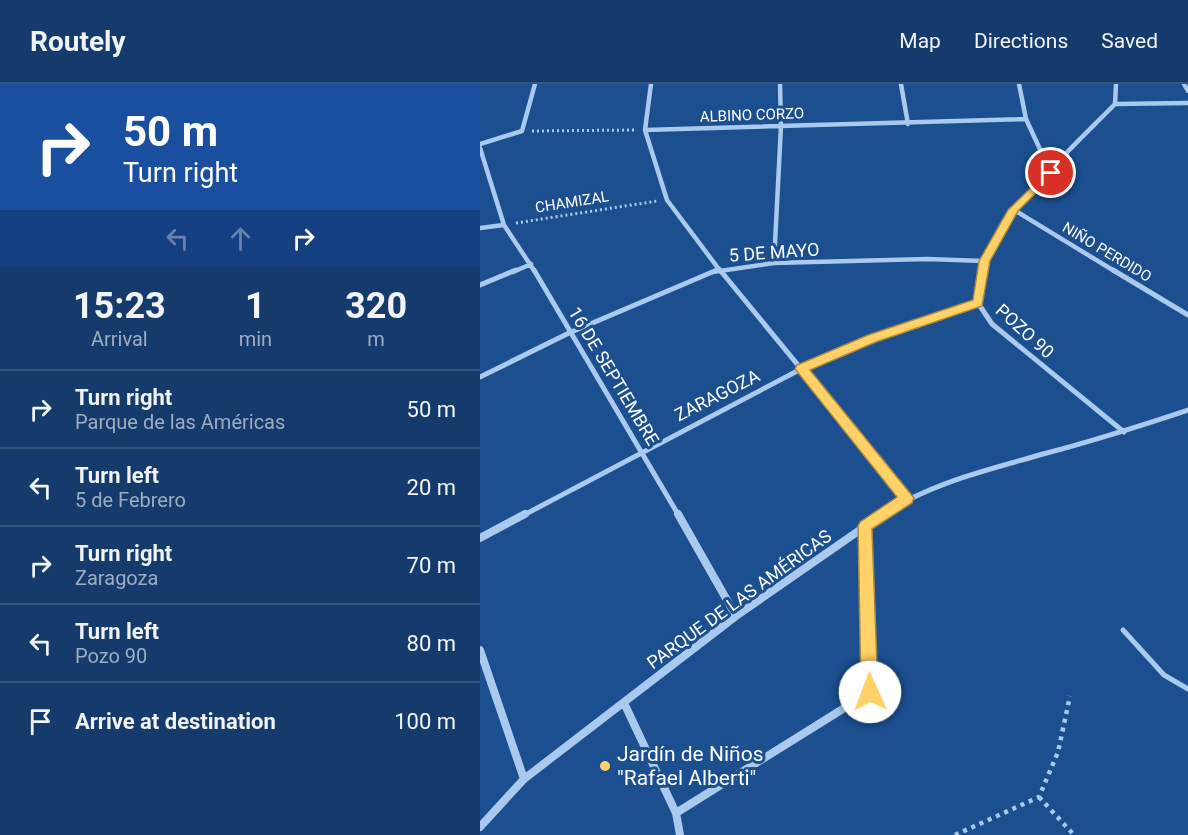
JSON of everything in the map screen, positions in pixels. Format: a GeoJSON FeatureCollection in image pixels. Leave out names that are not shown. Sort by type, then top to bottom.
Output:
{"type":"FeatureCollection","features":[{"type":"Feature","properties":{"kind":"street"},"geometry":{"type":"LineString","coordinates":[[480,146],[522,131],[536,84]]}},
{"type":"Feature","properties":{"kind":"street"},"geometry":{"type":"LineString","coordinates":[[651,84],[645,130],[667,200],[720,269],[907,498]]}},
{"type":"Feature","properties":{"kind":"street"},"geometry":{"type":"LineString","coordinates":[[774,263],[781,126],[780,84]]}},
{"type":"Feature","properties":{"kind":"street"},"geometry":{"type":"LineString","coordinates":[[901,84],[908,124]]}},
{"type":"Feature","properties":{"kind":"street"},"geometry":{"type":"LineString","coordinates":[[1019,84],[1026,119],[1051,173]]}},
{"type":"Feature","properties":{"kind":"street"},"geometry":{"type":"LineString","coordinates":[[1116,84],[1115,104],[1188,103]]}},
{"type":"Feature","properties":{"kind":"street"},"geometry":{"type":"LineString","coordinates":[[1184,84],[1188,91]]}},
{"type":"Feature","properties":{"kind":"street","name":"POZO 90"},"geometry":{"type":"LineString","coordinates":[[1115,104],[1014,210],[984,261],[978,303],[992,324],[1124,432]]}},
{"type":"Feature","properties":{"kind":"street","name":"ALBINO CORZO"},"geometry":{"type":"LineString","coordinates":[[645,130],[1026,119]]}},
{"type":"Feature","properties":{"kind":"street","name":"16 DE SEPTIEMBRE"},"geometry":{"type":"LineString","coordinates":[[480,146],[504,225],[531,264],[569,333],[642,451],[736,616]]}},
{"type":"Feature","properties":{"kind":"street","name":"NIÑO PERDIDO"},"geometry":{"type":"LineString","coordinates":[[1014,210],[1188,315]]}},
{"type":"Feature","properties":{"kind":"street"},"geometry":{"type":"LineString","coordinates":[[480,228],[504,225]]}},
{"type":"Feature","properties":{"kind":"street","name":"5 DE MAYO"},"geometry":{"type":"LineString","coordinates":[[480,377],[569,333],[720,269],[774,263],[927,259],[984,261]]}},
{"type":"Feature","properties":{"kind":"street"},"geometry":{"type":"LineString","coordinates":[[480,285],[531,264]]}},
{"type":"Feature","properties":{"kind":"street","name":"ZARAGOZA"},"geometry":{"type":"LineString","coordinates":[[480,538],[801,369],[872,339],[978,303]]}},
{"type":"Feature","properties":{"kind":"street","name":"PARQUE DE LAS AMÉRICAS"},"geometry":{"type":"LineString","coordinates":[[480,827],[524,779],[736,616],[907,498],[987,470],[1124,432],[1188,410]]}},
{"type":"Feature","properties":{"kind":"street"},"geometry":{"type":"LineString","coordinates":[[676,813],[870,692],[865,526]]}},
{"type":"Feature","properties":{"kind":"street"},"geometry":{"type":"LineString","coordinates":[[480,650],[524,779]]}},
{"type":"Feature","properties":{"kind":"street"},"geometry":{"type":"LineString","coordinates":[[624,703],[676,813],[680,835]]}},
{"type":"Feature","properties":{"kind":"lane"},"geometry":{"type":"LineString","coordinates":[[1123,630],[1164,675],[1188,689]]}},
{"type":"Feature","properties":{"kind":"path"},"geometry":{"type":"LineString","coordinates":[[522,131],[645,130]]}},
{"type":"Feature","properties":{"kind":"path","name":"CHAMIZAL"},"geometry":{"type":"LineString","coordinates":[[504,225],[667,200]]}},
{"type":"Feature","properties":{"kind":"path"},"geometry":{"type":"LineString","coordinates":[[955,835],[1039,797],[1058,752],[1070,696]]}},
{"type":"Feature","properties":{"kind":"path"},"geometry":{"type":"LineString","coordinates":[[1039,797],[1074,835]]}},
{"type":"Feature","properties":{"kind":"place","name":"Jardín de Niños \"Rafael Alberti\""},"geometry":{"type":"Point","coordinates":[605,766]}},
{"type":"Feature","properties":{"kind":"route"},"geometry":{"type":"LineString","coordinates":[[870,692],[865,526],[907,498],[801,369],[872,339],[978,303],[984,261],[1014,210],[1051,173]]}}]}
